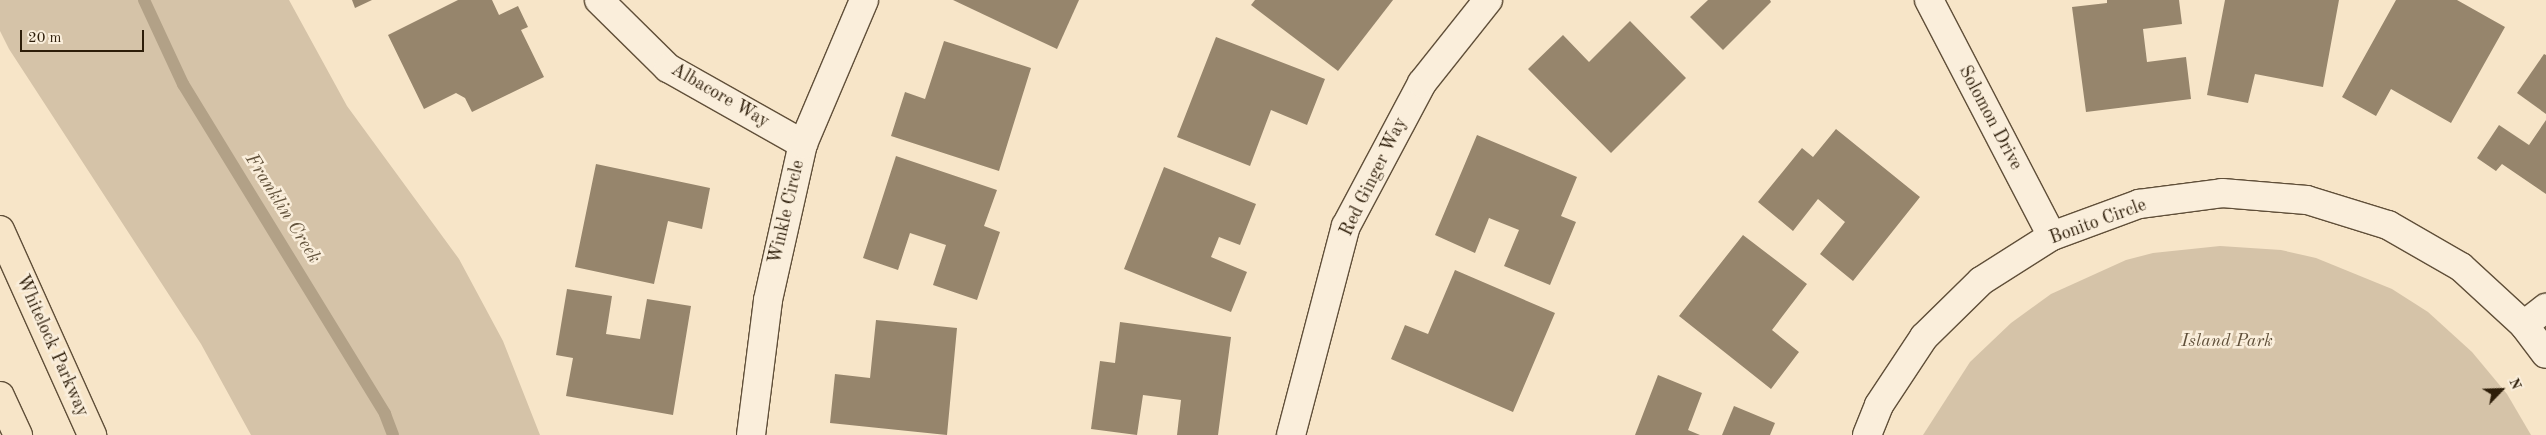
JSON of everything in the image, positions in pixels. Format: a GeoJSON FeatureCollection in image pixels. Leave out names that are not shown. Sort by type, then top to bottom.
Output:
{"type":"FeatureCollection","features":[{"type":"Feature","properties":{"kind":"main road","name":"Whitelock Parkway"},"geometry":{"type":"LineString","coordinates":[[0,230],[92,435]]}},
{"type":"Feature","properties":{"kind":"main road"},"geometry":{"type":"LineString","coordinates":[[0,396],[18,435]]}},
{"type":"Feature","properties":{"kind":"street","name":"Albacore Way"},"geometry":{"type":"LineString","coordinates":[[599,0],[668,68],[803,144]]}},
{"type":"Feature","properties":{"kind":"street","name":"Winkle Circle"},"geometry":{"type":"LineString","coordinates":[[751,435],[768,300],[803,144],[864,0]]}},
{"type":"Feature","properties":{"kind":"street","name":"Red Ginger Way"},"geometry":{"type":"LineString","coordinates":[[1290,435],[1346,226],[1422,83],[1488,0]]}},
{"type":"Feature","properties":{"kind":"street","name":"Solomon Drive"},"geometry":{"type":"LineString","coordinates":[[1929,0],[2052,236]]}},
{"type":"Feature","properties":{"kind":"street","name":"Bonito Circle"},"geometry":{"type":"LineString","coordinates":[[1867,435],[1879,405],[1924,336],[1981,281],[2052,236],[2139,204],[2222,192],[2307,200],[2388,225],[2461,268],[2524,325],[2546,354]]}},
{"type":"Feature","properties":{"kind":"street"},"geometry":{"type":"LineString","coordinates":[[2524,325],[2546,308]]}},
{"type":"Feature","properties":{"kind":"green space"},"geometry":{"type":"Polygon","coordinates":[[[0,0],[289,0],[347,106],[459,259],[503,341],[540,435],[251,435],[201,344],[9,49],[0,31],[0,0]]]}},
{"type":"Feature","properties":{"kind":"green space","name":"Island Park"},"geometry":{"type":"Polygon","coordinates":[[[2220,246],[2281,250],[2316,258],[2392,289],[2428,312],[2472,352],[2507,394],[2531,435],[1923,435],[1970,362],[2011,323],[2051,294],[2126,260],[2153,253],[2220,246]]]}},
{"type":"Feature","properties":{"kind":"building"},"geometry":{"type":"Polygon","coordinates":[[[352,0],[372,0],[355,8],[352,0]]]}},
{"type":"Feature","properties":{"kind":"building"},"geometry":{"type":"Polygon","coordinates":[[[458,0],[492,0],[499,15],[518,6],[528,27],[521,30],[544,77],[472,112],[465,98],[456,93],[424,109],[388,35],[458,0]]]}},
{"type":"Feature","properties":{"kind":"building"},"geometry":{"type":"Polygon","coordinates":[[[953,0],[1079,0],[1057,49],[953,0]]]}},
{"type":"Feature","properties":{"kind":"building"},"geometry":{"type":"Polygon","coordinates":[[[1255,0],[1393,0],[1338,71],[1251,5],[1255,0]]]}},
{"type":"Feature","properties":{"kind":"building"},"geometry":{"type":"Polygon","coordinates":[[[1708,0],[1770,0],[1771,2],[1723,50],[1690,17],[1708,0]]]}},
{"type":"Feature","properties":{"kind":"building"},"geometry":{"type":"Polygon","coordinates":[[[2107,0],[2179,0],[2182,24],[2143,29],[2147,62],[2186,57],[2191,99],[2086,112],[2072,7],[2107,3],[2107,0]]]}},
{"type":"Feature","properties":{"kind":"building"},"geometry":{"type":"Polygon","coordinates":[[[2225,0],[2339,0],[2323,87],[2255,74],[2248,103],[2207,95],[2225,0]]]}},
{"type":"Feature","properties":{"kind":"building"},"geometry":{"type":"Polygon","coordinates":[[[2396,0],[2457,0],[2505,27],[2451,123],[2391,89],[2376,116],[2342,97],[2396,0]]]}},
{"type":"Feature","properties":{"kind":"building"},"geometry":{"type":"Polygon","coordinates":[[[1630,21],[1686,78],[1611,153],[1528,69],[1563,35],[1589,62],[1630,21]]]}},
{"type":"Feature","properties":{"kind":"building"},"geometry":{"type":"Polygon","coordinates":[[[1216,37],[1325,79],[1307,125],[1271,110],[1250,166],[1177,137],[1216,37]]]}},
{"type":"Feature","properties":{"kind":"building"},"geometry":{"type":"Polygon","coordinates":[[[944,41],[1031,68],[999,171],[891,136],[905,92],[925,99],[944,41]]]}},
{"type":"Feature","properties":{"kind":"building"},"geometry":{"type":"Polygon","coordinates":[[[2544,54],[2546,55],[2546,114],[2517,93],[2544,54]]]}},
{"type":"Feature","properties":{"kind":"building"},"geometry":{"type":"Polygon","coordinates":[[[2546,120],[2546,194],[2502,164],[2496,171],[2477,158],[2499,125],[2529,145],[2546,120]]]}},
{"type":"Feature","properties":{"kind":"building"},"geometry":{"type":"Polygon","coordinates":[[[1836,129],[1920,197],[1853,281],[1820,254],[1845,222],[1818,199],[1793,231],[1758,202],[1802,148],[1813,157],[1836,129]]]}},
{"type":"Feature","properties":{"kind":"building"},"geometry":{"type":"Polygon","coordinates":[[[1477,135],[1577,177],[1561,216],[1576,222],[1550,285],[1504,266],[1519,230],[1489,218],[1475,253],[1435,235],[1477,135]]]}},
{"type":"Feature","properties":{"kind":"building"},"geometry":{"type":"Polygon","coordinates":[[[896,156],[997,190],[984,226],[1000,232],[977,300],[933,285],[946,245],[910,233],[898,270],[863,258],[896,156]]]}},
{"type":"Feature","properties":{"kind":"building"},"geometry":{"type":"Polygon","coordinates":[[[596,164],[710,188],[702,229],[668,221],[654,284],[575,267],[596,164]]]}},
{"type":"Feature","properties":{"kind":"building"},"geometry":{"type":"Polygon","coordinates":[[[1164,167],[1256,204],[1240,245],[1219,237],[1211,257],[1247,272],[1231,312],[1124,269],[1164,167]]]}},
{"type":"Feature","properties":{"kind":"building"},"geometry":{"type":"Polygon","coordinates":[[[1743,235],[1807,284],[1772,330],[1799,352],[1771,389],[1679,316],[1743,235]]]}},
{"type":"Feature","properties":{"kind":"building"},"geometry":{"type":"Polygon","coordinates":[[[1455,270],[1555,313],[1513,412],[1391,359],[1405,325],[1428,334],[1455,270]]]}},
{"type":"Feature","properties":{"kind":"building"},"geometry":{"type":"Polygon","coordinates":[[[567,289],[612,296],[606,334],[640,339],[647,299],[691,306],[673,415],[566,396],[573,358],[556,355],[567,289]]]}},
{"type":"Feature","properties":{"kind":"building"},"geometry":{"type":"Polygon","coordinates":[[[876,320],[957,328],[947,435],[830,423],[835,374],[870,378],[876,320]]]}},
{"type":"Feature","properties":{"kind":"building"},"geometry":{"type":"Polygon","coordinates":[[[1120,322],[1231,337],[1218,435],[1177,435],[1181,400],[1143,395],[1137,435],[1091,429],[1100,361],[1115,363],[1120,322]]]}},
{"type":"Feature","properties":{"kind":"building"},"geometry":{"type":"Polygon","coordinates":[[[1658,375],[1702,393],[1688,430],[1700,435],[1635,435],[1658,375]]]}},
{"type":"Feature","properties":{"kind":"building"},"geometry":{"type":"Polygon","coordinates":[[[1734,406],[1775,423],[1770,435],[1722,435],[1734,406]]]}},
{"type":"Feature","properties":{"kind":"waterway","name":"Franklin Creek"},"geometry":{"type":"LineString","coordinates":[[144,0],[183,84],[385,414],[393,435]]}}]}
